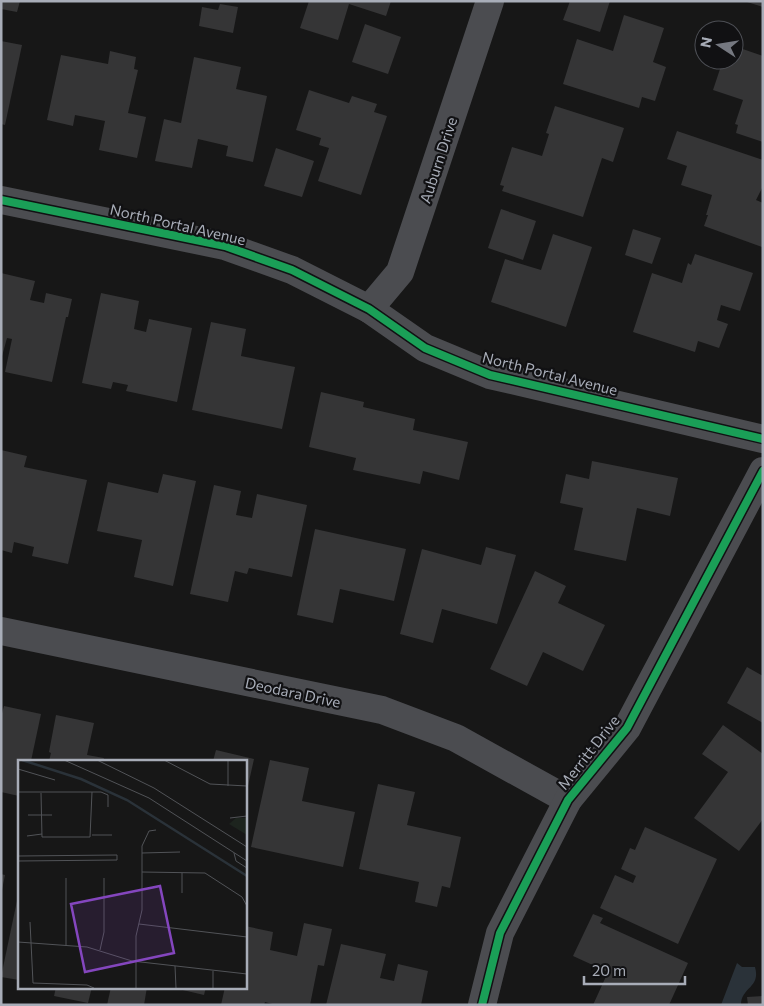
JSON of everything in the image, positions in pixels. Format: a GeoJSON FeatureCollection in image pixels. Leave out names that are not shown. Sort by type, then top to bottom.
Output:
{"type":"FeatureCollection","features":[{"type":"Feature","properties":{"kind":"street","name":"Auburn Drive"},"geometry":{"type":"LineString","coordinates":[[369,309],[400,272],[490,1]]}},
{"type":"Feature","properties":{"kind":"street","name":"North Portal Avenue"},"geometry":{"type":"LineString","coordinates":[[1,200],[225,246],[292,270],[369,309],[425,348],[490,374],[763,439]]}},
{"type":"Feature","properties":{"kind":"street","name":"Merritt Drive"},"geometry":{"type":"LineString","coordinates":[[482,1005],[500,933],[568,800],[627,728],[763,471]]}},
{"type":"Feature","properties":{"kind":"street","name":"Deodara Drive"},"geometry":{"type":"LineString","coordinates":[[1,631],[382,710],[456,738],[568,800]]}},
{"type":"Feature","properties":{"kind":"shaded area"},"geometry":{"type":"Polygon","coordinates":[[[737,963],[742,967],[755,967],[755,979],[744,994],[741,1005],[721,1005],[737,963]]]}},
{"type":"Feature","properties":{"kind":"building"},"geometry":{"type":"Polygon","coordinates":[[[1,1],[20,1],[17,12],[1,9],[1,1]]]}},
{"type":"Feature","properties":{"kind":"building"},"geometry":{"type":"Polygon","coordinates":[[[309,1],[391,1],[386,16],[349,4],[338,40],[300,28],[309,1]]]}},
{"type":"Feature","properties":{"kind":"building"},"geometry":{"type":"Polygon","coordinates":[[[570,1],[610,1],[600,32],[563,20],[570,1]]]}},
{"type":"Feature","properties":{"kind":"building"},"geometry":{"type":"Polygon","coordinates":[[[763,1],[763,7],[747,2],[763,1]]]}},
{"type":"Feature","properties":{"kind":"building"},"geometry":{"type":"Polygon","coordinates":[[[220,4],[238,7],[233,33],[199,26],[202,7],[218,10],[220,4]]]}},
{"type":"Feature","properties":{"kind":"building"},"geometry":{"type":"Polygon","coordinates":[[[624,15],[664,28],[653,62],[666,67],[655,101],[642,97],[639,108],[563,84],[577,39],[613,51],[624,15]]]}},
{"type":"Feature","properties":{"kind":"building"},"geometry":{"type":"Polygon","coordinates":[[[365,24],[401,37],[388,74],[352,62],[365,24]]]}},
{"type":"Feature","properties":{"kind":"building"},"geometry":{"type":"Polygon","coordinates":[[[1,41],[22,45],[5,125],[1,124],[1,41]]]}},
{"type":"Feature","properties":{"kind":"building"},"geometry":{"type":"Polygon","coordinates":[[[744,49],[763,56],[763,142],[736,133],[738,125],[735,124],[743,100],[713,90],[720,70],[744,70],[744,49]]]}},
{"type":"Feature","properties":{"kind":"building"},"geometry":{"type":"Polygon","coordinates":[[[110,51],[136,57],[134,69],[138,70],[128,113],[146,117],[137,158],[99,150],[105,121],[75,115],[73,126],[47,120],[61,55],[108,64],[110,51]]]}},
{"type":"Feature","properties":{"kind":"building"},"geometry":{"type":"Polygon","coordinates":[[[194,57],[241,67],[236,89],[267,96],[253,162],[226,156],[228,146],[198,139],[192,168],[155,161],[164,119],[181,123],[194,57]]]}},
{"type":"Feature","properties":{"kind":"building"},"geometry":{"type":"Polygon","coordinates":[[[309,90],[349,103],[352,96],[377,104],[374,112],[387,116],[361,195],[318,181],[329,148],[319,145],[321,138],[296,130],[309,90]]]}},
{"type":"Feature","properties":{"kind":"building"},"geometry":{"type":"Polygon","coordinates":[[[555,106],[624,128],[613,162],[602,158],[583,217],[502,191],[504,186],[500,185],[512,147],[542,156],[549,134],[546,133],[555,106]]]}},
{"type":"Feature","properties":{"kind":"building"},"geometry":{"type":"Polygon","coordinates":[[[677,131],[763,160],[763,186],[756,200],[763,203],[762,247],[704,226],[712,195],[681,185],[687,166],[667,159],[677,131]]]}},
{"type":"Feature","properties":{"kind":"building"},"geometry":{"type":"Polygon","coordinates":[[[276,148],[314,161],[302,197],[264,186],[276,148]]]}},
{"type":"Feature","properties":{"kind":"building"},"geometry":{"type":"Polygon","coordinates":[[[501,209],[536,221],[523,260],[488,248],[501,209]]]}},
{"type":"Feature","properties":{"kind":"building"},"geometry":{"type":"Polygon","coordinates":[[[633,229],[661,238],[652,264],[625,255],[633,229]]]}},
{"type":"Feature","properties":{"kind":"building"},"geometry":{"type":"Polygon","coordinates":[[[553,234],[592,247],[566,327],[491,302],[505,259],[541,270],[553,234]]]}},
{"type":"Feature","properties":{"kind":"building"},"geometry":{"type":"Polygon","coordinates":[[[695,254],[753,273],[740,311],[721,305],[717,320],[728,324],[719,348],[698,341],[695,352],[633,332],[652,273],[682,283],[688,263],[691,265],[695,254]]]}},
{"type":"Feature","properties":{"kind":"building"},"geometry":{"type":"Polygon","coordinates":[[[1,273],[35,281],[30,300],[44,303],[46,293],[72,299],[68,317],[66,317],[52,382],[5,372],[12,339],[7,338],[1,360],[1,273]]]}},
{"type":"Feature","properties":{"kind":"building"},"geometry":{"type":"Polygon","coordinates":[[[101,293],[139,301],[134,329],[146,332],[149,319],[192,328],[177,402],[126,391],[128,385],[113,382],[111,389],[82,383],[101,293]]]}},
{"type":"Feature","properties":{"kind":"building"},"geometry":{"type":"Polygon","coordinates":[[[211,322],[246,329],[241,356],[295,367],[282,429],[192,410],[211,322]]]}},
{"type":"Feature","properties":{"kind":"building"},"geometry":{"type":"Polygon","coordinates":[[[321,392],[364,402],[363,407],[415,419],[413,430],[468,442],[459,480],[423,471],[420,484],[353,470],[356,458],[309,447],[321,392]]]}},
{"type":"Feature","properties":{"kind":"building"},"geometry":{"type":"Polygon","coordinates":[[[1,450],[27,456],[24,467],[87,480],[68,564],[32,556],[34,547],[14,542],[12,553],[1,550],[1,450]]]}},
{"type":"Feature","properties":{"kind":"building"},"geometry":{"type":"Polygon","coordinates":[[[592,461],[678,478],[670,516],[637,508],[626,561],[574,550],[583,508],[560,503],[566,474],[589,479],[592,461]]]}},
{"type":"Feature","properties":{"kind":"building"},"geometry":{"type":"Polygon","coordinates":[[[163,474],[196,481],[173,586],[134,577],[142,540],[97,531],[108,482],[158,493],[163,474]]]}},
{"type":"Feature","properties":{"kind":"building"},"geometry":{"type":"Polygon","coordinates":[[[214,485],[241,491],[236,515],[252,518],[257,494],[307,505],[292,577],[249,568],[247,574],[235,571],[228,602],[190,594],[214,485]]]}},
{"type":"Feature","properties":{"kind":"building"},"geometry":{"type":"Polygon","coordinates":[[[315,529],[406,549],[394,601],[340,589],[333,623],[297,615],[315,529]]]}},
{"type":"Feature","properties":{"kind":"building"},"geometry":{"type":"Polygon","coordinates":[[[486,547],[516,555],[497,624],[442,609],[433,643],[400,634],[422,549],[481,565],[486,547]]]}},
{"type":"Feature","properties":{"kind":"building"},"geometry":{"type":"Polygon","coordinates":[[[535,571],[566,586],[558,603],[605,625],[583,671],[543,652],[527,686],[490,669],[535,571]]]}},
{"type":"Feature","properties":{"kind":"building"},"geometry":{"type":"Polygon","coordinates":[[[747,667],[763,676],[763,723],[727,703],[747,667]]]}},
{"type":"Feature","properties":{"kind":"building"},"geometry":{"type":"Polygon","coordinates":[[[4,706],[41,714],[31,760],[18,760],[18,796],[1,792],[1,717],[4,706]]]}},
{"type":"Feature","properties":{"kind":"building"},"geometry":{"type":"Polygon","coordinates":[[[56,715],[94,723],[87,755],[104,758],[103,760],[49,760],[51,753],[49,752],[56,715]]]}},
{"type":"Feature","properties":{"kind":"building"},"geometry":{"type":"Polygon","coordinates":[[[723,725],[763,754],[763,819],[739,851],[694,818],[728,772],[702,754],[723,725]]]}},
{"type":"Feature","properties":{"kind":"building"},"geometry":{"type":"Polygon","coordinates":[[[216,750],[254,759],[246,795],[246,760],[213,760],[216,750]]]}},
{"type":"Feature","properties":{"kind":"building"},"geometry":{"type":"Polygon","coordinates":[[[270,760],[309,768],[302,801],[355,812],[343,867],[251,847],[270,760]]]}},
{"type":"Feature","properties":{"kind":"building"},"geometry":{"type":"Polygon","coordinates":[[[378,784],[415,792],[407,825],[461,837],[450,888],[442,886],[437,907],[415,902],[419,882],[359,869],[378,784]]]}},
{"type":"Feature","properties":{"kind":"building"},"geometry":{"type":"Polygon","coordinates":[[[645,827],[717,859],[678,944],[600,908],[615,875],[633,883],[636,876],[621,869],[630,848],[635,850],[645,827]]]}},
{"type":"Feature","properties":{"kind":"building"},"geometry":{"type":"Polygon","coordinates":[[[1,874],[5,875],[2,890],[1,889],[1,874]]]}},
{"type":"Feature","properties":{"kind":"building"},"geometry":{"type":"Polygon","coordinates":[[[18,896],[18,980],[1,977],[18,896]]]}},
{"type":"Feature","properties":{"kind":"building"},"geometry":{"type":"Polygon","coordinates":[[[593,914],[603,918],[600,923],[688,963],[669,1005],[593,1005],[608,972],[573,956],[593,914]]]}},
{"type":"Feature","properties":{"kind":"building"},"geometry":{"type":"Polygon","coordinates":[[[304,923],[332,929],[324,966],[318,965],[310,1005],[276,1005],[265,1002],[264,1005],[221,1005],[225,988],[246,988],[246,926],[273,932],[270,950],[297,956],[304,923]]]}},
{"type":"Feature","properties":{"kind":"building"},"geometry":{"type":"Polygon","coordinates":[[[341,944],[386,954],[380,978],[394,981],[398,964],[428,971],[421,1005],[326,1005],[341,944]]]}},
{"type":"Feature","properties":{"kind":"building"},"geometry":{"type":"Polygon","coordinates":[[[56,988],[92,988],[88,1003],[54,996],[56,988]]]}},
{"type":"Feature","properties":{"kind":"building"},"geometry":{"type":"Polygon","coordinates":[[[111,988],[147,988],[144,1005],[107,1005],[111,988]]]}},
{"type":"Feature","properties":{"kind":"building"},"geometry":{"type":"Polygon","coordinates":[[[174,988],[206,988],[204,995],[174,988]]]}},
{"type":"Feature","properties":{"kind":"building"},"geometry":{"type":"Polygon","coordinates":[[[763,996],[763,1005],[748,1005],[747,997],[763,996]]]}},
{"type":"Feature","properties":{"kind":"cycle path"},"geometry":{"type":"LineString","coordinates":[[1,200],[225,246],[292,270],[369,309],[425,348],[490,375],[763,439]]}},
{"type":"Feature","properties":{"kind":"cycle path"},"geometry":{"type":"LineString","coordinates":[[482,1005],[500,933],[568,800],[627,728],[763,471]]}}]}
